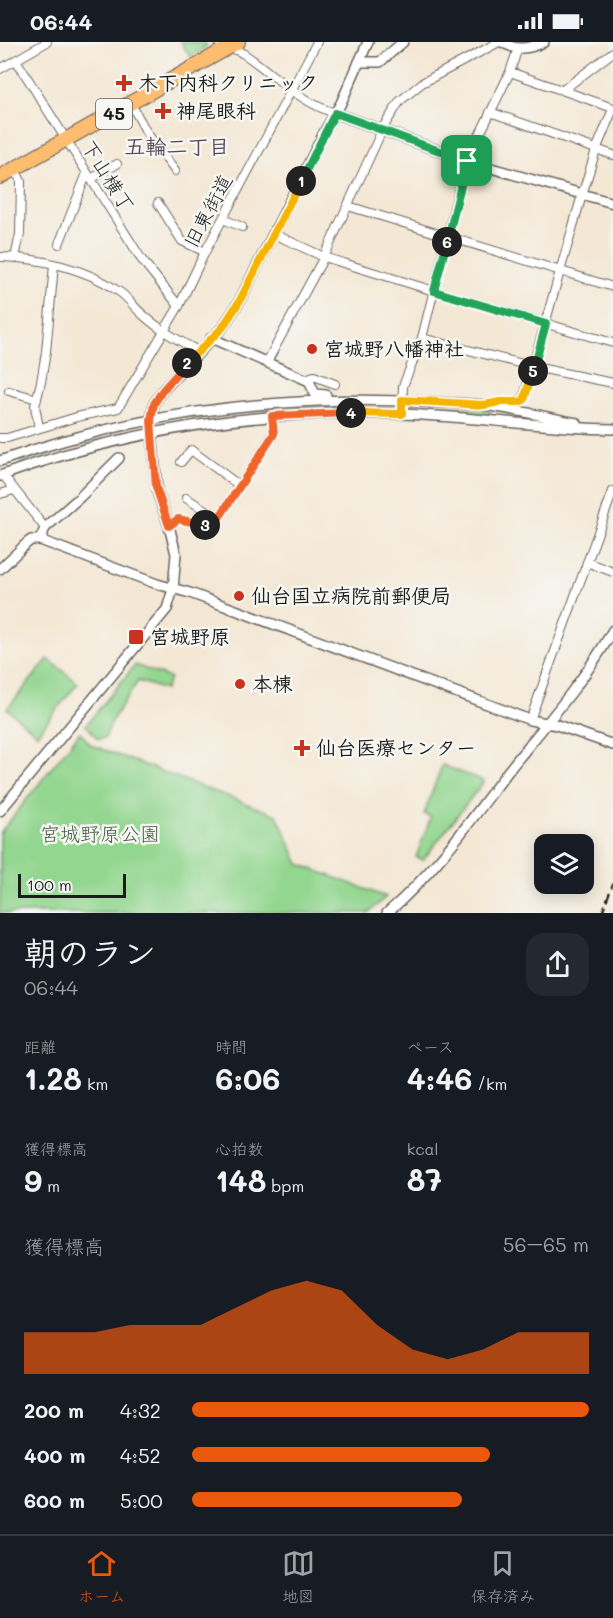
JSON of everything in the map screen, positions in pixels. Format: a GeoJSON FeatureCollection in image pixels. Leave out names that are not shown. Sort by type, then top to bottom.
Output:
{"type":"FeatureCollection","features":[{"type":"Feature","properties":{"kind":"highway","name":"45"},"geometry":{"type":"LineString","coordinates":[[0,177],[131,104],[228,44]]}},
{"type":"Feature","properties":{"kind":"street"},"geometry":{"type":"LineString","coordinates":[[0,69],[47,42]]}},
{"type":"Feature","properties":{"kind":"street","name":"旧東街道"},"geometry":{"type":"LineString","coordinates":[[0,438],[118,408],[179,306],[205,252],[317,42]]}},
{"type":"Feature","properties":{"kind":"street"},"geometry":{"type":"LineString","coordinates":[[0,810],[166,609],[173,588],[176,554],[157,491],[151,420],[154,404],[162,391],[223,327],[239,302],[335,113],[368,42]]}},
{"type":"Feature","properties":{"kind":"street"},"geometry":{"type":"LineString","coordinates":[[359,62],[380,62],[403,42]]}},
{"type":"Feature","properties":{"kind":"street"},"geometry":{"type":"LineString","coordinates":[[267,362],[324,257],[382,130],[392,112],[410,91],[500,42],[509,47],[518,48],[535,46],[544,42]]}},
{"type":"Feature","properties":{"kind":"street"},"geometry":{"type":"LineString","coordinates":[[228,44],[292,90],[327,111],[467,161],[613,203]]}},
{"type":"Feature","properties":{"kind":"street"},"geometry":{"type":"LineString","coordinates":[[402,414],[403,386],[422,338],[467,161],[510,72],[518,48]]}},
{"type":"Feature","properties":{"kind":"street"},"geometry":{"type":"LineString","coordinates":[[563,90],[613,52]]}},
{"type":"Feature","properties":{"kind":"street","name":"下山横丁"},"geometry":{"type":"LineString","coordinates":[[15,60],[141,260],[179,306]]}},
{"type":"Feature","properties":{"kind":"street"},"geometry":{"type":"LineString","coordinates":[[484,405],[524,400],[582,195],[596,150],[613,108],[510,72]]}},
{"type":"Feature","properties":{"kind":"street"},"geometry":{"type":"LineString","coordinates":[[131,104],[151,140],[175,171]]}},
{"type":"Feature","properties":{"kind":"street"},"geometry":{"type":"LineString","coordinates":[[490,112],[613,155]]}},
{"type":"Feature","properties":{"kind":"street"},"geometry":{"type":"LineString","coordinates":[[59,244],[89,176],[117,164]]}},
{"type":"Feature","properties":{"kind":"street"},"geometry":{"type":"LineString","coordinates":[[15,169],[21,182],[20,234],[15,258]]}},
{"type":"Feature","properties":{"kind":"street"},"geometry":{"type":"LineString","coordinates":[[158,203],[182,241],[205,252]]}},
{"type":"Feature","properties":{"kind":"street"},"geometry":{"type":"LineString","coordinates":[[348,206],[613,287]]}},
{"type":"Feature","properties":{"kind":"street"},"geometry":{"type":"LineString","coordinates":[[223,219],[242,227]]}},
{"type":"Feature","properties":{"kind":"street"},"geometry":{"type":"LineString","coordinates":[[274,234],[324,257],[613,343]]}},
{"type":"Feature","properties":{"kind":"street"},"geometry":{"type":"LineString","coordinates":[[0,257],[54,265],[83,273],[120,291],[163,331],[198,351]]}},
{"type":"Feature","properties":{"kind":"street"},"geometry":{"type":"LineString","coordinates":[[39,429],[35,406],[42,382],[54,265]]}},
{"type":"Feature","properties":{"kind":"street"},"geometry":{"type":"LineString","coordinates":[[211,338],[309,381],[315,394],[337,395],[353,399]]}},
{"type":"Feature","properties":{"kind":"street"},"geometry":{"type":"LineString","coordinates":[[422,338],[534,367],[613,383]]}},
{"type":"Feature","properties":{"kind":"street"},"geometry":{"type":"LineString","coordinates":[[305,379],[314,376],[335,384]]}},
{"type":"Feature","properties":{"kind":"street"},"geometry":{"type":"LineString","coordinates":[[0,461],[63,441],[151,420],[251,404],[274,398],[303,396],[307,392],[305,379]]}},
{"type":"Feature","properties":{"kind":"street"},"geometry":{"type":"LineString","coordinates":[[9,391],[37,399]]}},
{"type":"Feature","properties":{"kind":"street"},"geometry":{"type":"LineString","coordinates":[[251,404],[353,399],[484,405],[601,429]]}},
{"type":"Feature","properties":{"kind":"street"},"geometry":{"type":"LineString","coordinates":[[45,528],[2,475],[72,453],[204,424],[272,416],[348,413],[402,414],[554,427],[613,429]]}},
{"type":"Feature","properties":{"kind":"street"},"geometry":{"type":"LineString","coordinates":[[169,526],[178,519],[213,527],[274,434],[272,416]]}},
{"type":"Feature","properties":{"kind":"street"},"geometry":{"type":"LineString","coordinates":[[181,462],[191,450],[240,486]]}},
{"type":"Feature","properties":{"kind":"street"},"geometry":{"type":"LineString","coordinates":[[40,540],[45,528],[81,497],[119,458]]}},
{"type":"Feature","properties":{"kind":"street"},"geometry":{"type":"LineString","coordinates":[[0,494],[14,490]]}},
{"type":"Feature","properties":{"kind":"street"},"geometry":{"type":"LineString","coordinates":[[530,720],[613,491]]}},
{"type":"Feature","properties":{"kind":"street"},"geometry":{"type":"LineString","coordinates":[[186,498],[218,518]]}},
{"type":"Feature","properties":{"kind":"street"},"geometry":{"type":"LineString","coordinates":[[0,569],[31,540],[40,540],[530,720],[557,725],[613,745]]}},
{"type":"Feature","properties":{"kind":"street"},"geometry":{"type":"LineString","coordinates":[[587,562],[613,572]]}},
{"type":"Feature","properties":{"kind":"street"},"geometry":{"type":"LineString","coordinates":[[387,913],[422,881],[546,723],[613,630]]}},
{"type":"Feature","properties":{"kind":"green space"},"geometry":{"type":"Polygon","coordinates":[[[181,42],[204,42],[207,46],[190,57],[181,42]]]}},
{"type":"Feature","properties":{"kind":"green space"},"geometry":{"type":"Polygon","coordinates":[[[351,403],[352,408],[263,409],[192,419],[192,417],[264,408],[351,403]]]}},
{"type":"Feature","properties":{"kind":"green space"},"geometry":{"type":"Polygon","coordinates":[[[438,405],[490,409],[490,414],[438,410],[438,405]]]}},
{"type":"Feature","properties":{"kind":"green space"},"geometry":{"type":"Polygon","coordinates":[[[104,438],[21,463],[20,458],[58,446],[104,438]]]}},
{"type":"Feature","properties":{"kind":"green space"},"geometry":{"type":"Polygon","coordinates":[[[48,659],[78,683],[37,734],[7,709],[48,659]]]}},
{"type":"Feature","properties":{"kind":"green space"},"geometry":{"type":"Polygon","coordinates":[[[135,665],[170,678],[165,690],[138,681],[112,720],[105,738],[98,739],[86,725],[135,665]]]}},
{"type":"Feature","properties":{"kind":"green space","name":"宮城野原公園"},"geometry":{"type":"Polygon","coordinates":[[[80,732],[91,745],[277,815],[299,864],[386,897],[368,913],[0,913],[0,833],[80,732]]]}},
{"type":"Feature","properties":{"kind":"green space"},"geometry":{"type":"Polygon","coordinates":[[[442,765],[484,781],[423,860],[416,857],[431,817],[424,814],[442,765]]]}},
{"type":"Feature","properties":{"kind":"railway"},"geometry":{"type":"LineString","coordinates":[[602,913],[613,883]]}},
{"type":"Feature","properties":{"kind":"place","name":"木下内科クリニック"},"geometry":{"type":"Point","coordinates":[124,83]}},
{"type":"Feature","properties":{"kind":"place","name":"神尾眼科"},"geometry":{"type":"Point","coordinates":[163,111]}},
{"type":"Feature","properties":{"kind":"place","name":"宮城野八幡神社"},"geometry":{"type":"Point","coordinates":[312,349]}},
{"type":"Feature","properties":{"kind":"place","name":"仙台国立病院前郵便局"},"geometry":{"type":"Point","coordinates":[239,596]}},
{"type":"Feature","properties":{"kind":"place","name":"宮城野原"},"geometry":{"type":"Point","coordinates":[136,637]}},
{"type":"Feature","properties":{"kind":"place","name":"本棟"},"geometry":{"type":"Point","coordinates":[240,684]}},
{"type":"Feature","properties":{"kind":"place","name":"仙台医療センター"},"geometry":{"type":"Point","coordinates":[302,748]}},
{"type":"Feature","properties":{"kind":"district","name":"五輪二丁目"},"geometry":{"type":"Point","coordinates":[177,147]}},
{"type":"Feature","properties":{"kind":"route"},"geometry":{"type":"LineString","coordinates":[[335,113],[467,161],[434,291],[546,324],[524,400],[484,405],[402,400],[402,414],[348,413],[272,416],[274,434],[213,527],[178,519],[169,526],[156,487],[151,420],[154,404],[162,391],[192,357],[223,327],[239,302],[335,113]]}}]}
